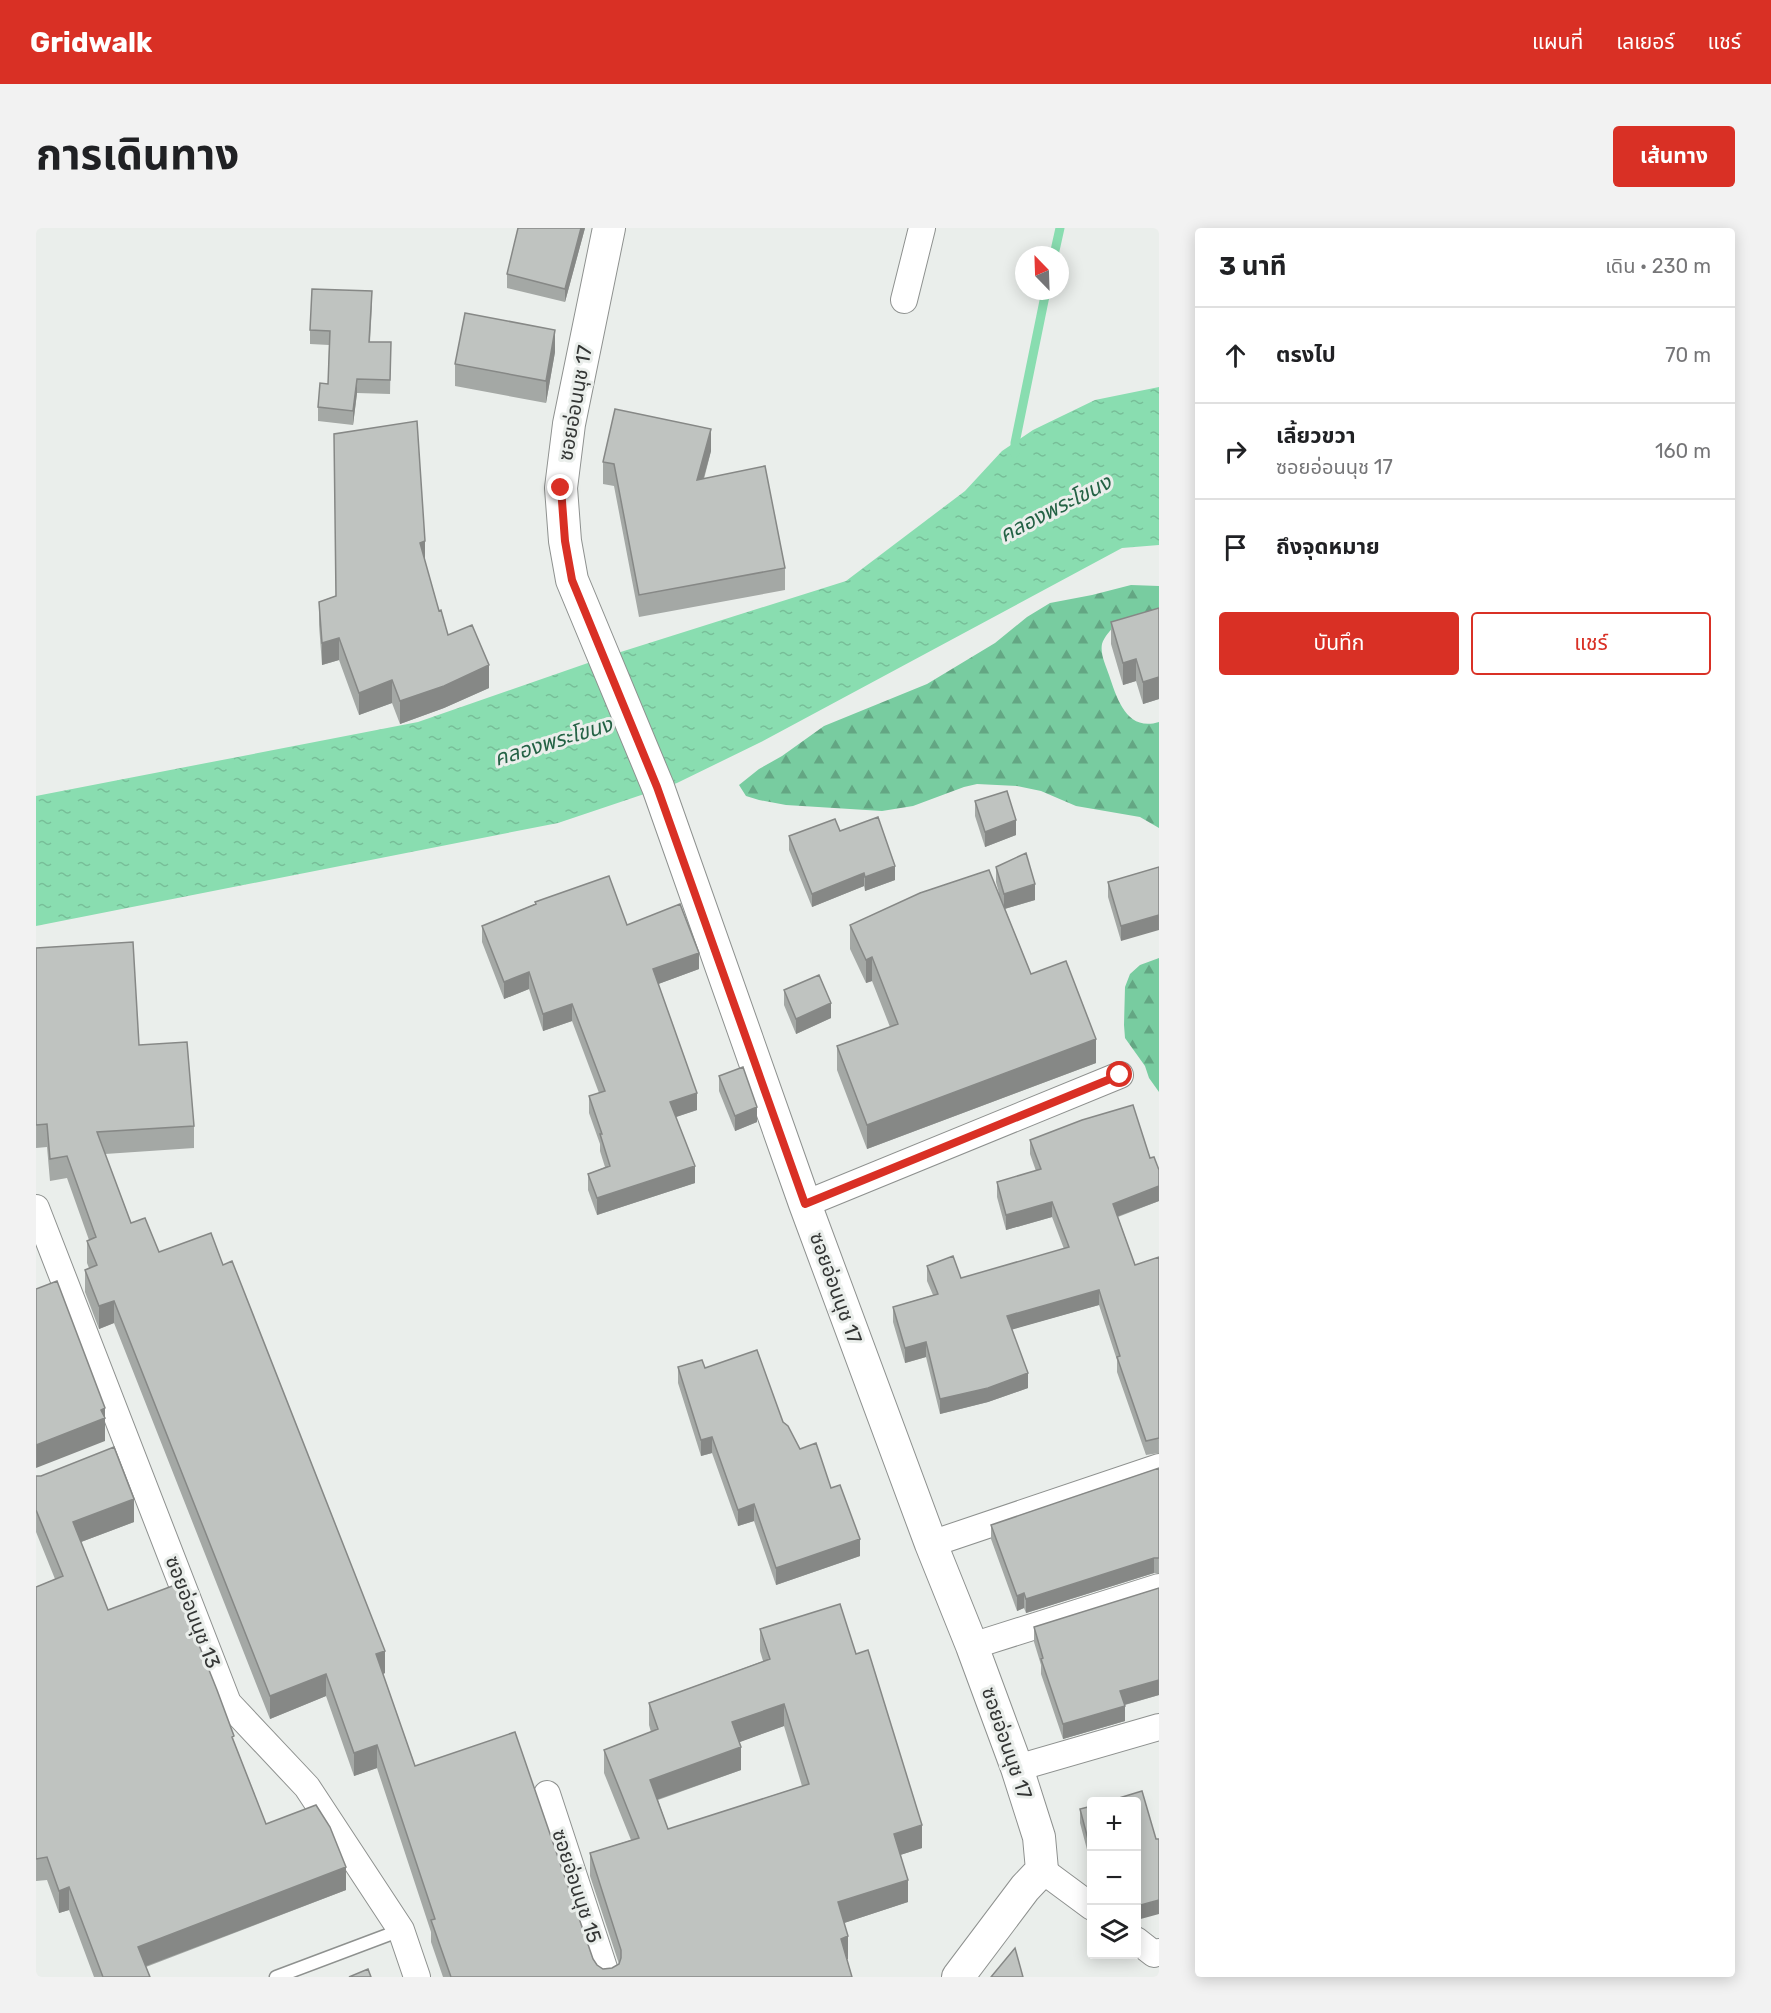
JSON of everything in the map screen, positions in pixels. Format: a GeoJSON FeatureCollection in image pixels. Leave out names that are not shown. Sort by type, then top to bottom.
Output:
{"type":"FeatureCollection","features":[{"type":"Feature","properties":{"kind":"street","name":"ซอยอ่อนนุช 17"},"geometry":{"type":"LineString","coordinates":[[609,228],[569,424],[561,488],[565,541],[572,580],[657,787],[805,1204],[1017,1768],[1039,1837],[1042,1870]]}},
{"type":"Feature","properties":{"kind":"street"},"geometry":{"type":"LineString","coordinates":[[904,300],[922,228]]}},
{"type":"Feature","properties":{"kind":"street"},"geometry":{"type":"LineString","coordinates":[[805,1204],[1120,1075]]}},
{"type":"Feature","properties":{"kind":"street","name":"ซอยอ่อนนุช 13"},"geometry":{"type":"LineString","coordinates":[[36,1208],[118,1452],[228,1703],[308,1787],[401,1930],[417,1977]]}},
{"type":"Feature","properties":{"kind":"street"},"geometry":{"type":"LineString","coordinates":[[931,1544],[1159,1467]]}},
{"type":"Feature","properties":{"kind":"street"},"geometry":{"type":"LineString","coordinates":[[972,1646],[1159,1587]]}},
{"type":"Feature","properties":{"kind":"street"},"geometry":{"type":"LineString","coordinates":[[1017,1768],[1159,1727]]}},
{"type":"Feature","properties":{"kind":"street","name":"ซอยอ่อนนุช 15"},"geometry":{"type":"LineString","coordinates":[[547,1794],[607,1977]]}},
{"type":"Feature","properties":{"kind":"street"},"geometry":{"type":"LineString","coordinates":[[958,1977],[1025,1888],[1042,1870],[1089,1905]]}},
{"type":"Feature","properties":{"kind":"street"},"geometry":{"type":"LineString","coordinates":[[1141,1943],[1154,1954],[1159,1952]]}},
{"type":"Feature","properties":{"kind":"lane"},"geometry":{"type":"LineString","coordinates":[[276,1977],[401,1930]]}},
{"type":"Feature","properties":{"kind":"green space"},"geometry":{"type":"Polygon","coordinates":[[[1131,585],[1159,586],[1159,610],[1120,621],[1104,639],[1102,652],[1116,694],[1125,711],[1139,722],[1148,724],[1159,722],[1159,828],[1140,817],[1076,806],[1041,791],[1017,786],[977,784],[913,806],[882,811],[786,805],[746,796],[739,785],[824,726],[927,684],[995,643],[1027,617],[1050,603],[1131,585]]]}},
{"type":"Feature","properties":{"kind":"green space"},"geometry":{"type":"Polygon","coordinates":[[[1159,958],[1159,1092],[1149,1078],[1145,1066],[1125,1038],[1124,1025],[1125,987],[1130,974],[1140,965],[1159,958]]]}},
{"type":"Feature","properties":{"kind":"water","name":"คลองพระโขนง"},"geometry":{"type":"Polygon","coordinates":[[[1159,387],[1159,545],[1122,548],[761,742],[677,783],[558,823],[36,926],[36,796],[418,722],[608,656],[846,581],[965,491],[1002,451],[1033,430],[1095,400],[1159,387]]]}},
{"type":"Feature","properties":{"kind":"building"},"geometry":{"type":"Polygon","coordinates":[[[518,228],[581,228],[565,289],[507,274],[518,228]]]}},
{"type":"Feature","properties":{"kind":"building"},"geometry":{"type":"Polygon","coordinates":[[[312,289],[372,291],[369,342],[391,342],[390,380],[357,379],[353,411],[318,407],[320,383],[328,384],[330,331],[310,330],[312,289]]]}},
{"type":"Feature","properties":{"kind":"building"},"geometry":{"type":"Polygon","coordinates":[[[465,313],[555,330],[546,381],[455,364],[465,313]]]}},
{"type":"Feature","properties":{"kind":"building"},"geometry":{"type":"Polygon","coordinates":[[[615,409],[711,429],[697,480],[765,466],[785,568],[639,595],[614,464],[603,462],[615,409]]]}},
{"type":"Feature","properties":{"kind":"building"},"geometry":{"type":"Polygon","coordinates":[[[417,421],[425,541],[420,543],[439,611],[441,610],[448,635],[472,625],[489,665],[444,686],[400,701],[392,680],[359,693],[339,638],[322,643],[319,602],[336,596],[334,434],[417,421]]]}},
{"type":"Feature","properties":{"kind":"building"},"geometry":{"type":"Polygon","coordinates":[[[1159,608],[1159,677],[1143,682],[1136,659],[1123,663],[1111,622],[1159,608]]]}},
{"type":"Feature","properties":{"kind":"building"},"geometry":{"type":"Polygon","coordinates":[[[1007,791],[1016,820],[985,832],[975,801],[1007,791]]]}},
{"type":"Feature","properties":{"kind":"building"},"geometry":{"type":"Polygon","coordinates":[[[878,817],[895,866],[865,877],[864,873],[812,894],[789,836],[835,819],[840,831],[878,817]]]}},
{"type":"Feature","properties":{"kind":"building"},"geometry":{"type":"Polygon","coordinates":[[[1026,853],[1035,884],[1004,894],[996,867],[1026,853]]]}},
{"type":"Feature","properties":{"kind":"building"},"geometry":{"type":"Polygon","coordinates":[[[1159,867],[1159,915],[1121,926],[1108,882],[1159,867]]]}},
{"type":"Feature","properties":{"kind":"building"},"geometry":{"type":"Polygon","coordinates":[[[989,870],[1031,974],[1066,961],[1096,1039],[867,1125],[837,1046],[898,1024],[872,957],[866,960],[850,925],[920,893],[989,870]]]}},
{"type":"Feature","properties":{"kind":"building"},"geometry":{"type":"Polygon","coordinates":[[[609,876],[627,925],[680,904],[699,953],[653,969],[697,1093],[670,1102],[695,1166],[597,1198],[588,1174],[610,1166],[589,1096],[605,1091],[572,1004],[543,1014],[529,972],[504,982],[482,926],[536,904],[535,902],[609,876]]]}},
{"type":"Feature","properties":{"kind":"building"},"geometry":{"type":"Polygon","coordinates":[[[133,942],[139,1045],[187,1042],[194,1126],[97,1132],[131,1223],[145,1218],[159,1252],[211,1233],[223,1265],[232,1261],[385,1651],[376,1654],[415,1766],[515,1732],[593,1959],[603,1969],[619,1964],[621,1950],[590,1853],[639,1838],[604,1750],[658,1729],[649,1703],[770,1659],[760,1629],[840,1604],[856,1654],[868,1650],[922,1825],[894,1834],[908,1880],[838,1902],[848,1936],[841,1939],[852,1977],[451,1977],[431,1920],[435,1919],[377,1745],[354,1753],[326,1674],[270,1696],[114,1301],[99,1306],[85,1270],[97,1265],[87,1241],[96,1237],[67,1156],[50,1159],[47,1124],[36,1125],[36,948],[133,942]],[[784,1704],[732,1722],[741,1747],[650,1780],[668,1829],[809,1784],[784,1704]]]}},
{"type":"Feature","properties":{"kind":"building"},"geometry":{"type":"Polygon","coordinates":[[[819,975],[831,1003],[796,1019],[784,990],[819,975]]]}},
{"type":"Feature","properties":{"kind":"building"},"geometry":{"type":"Polygon","coordinates":[[[743,1067],[757,1107],[735,1116],[719,1076],[743,1067]]]}},
{"type":"Feature","properties":{"kind":"building"},"geometry":{"type":"Polygon","coordinates":[[[1133,1105],[1150,1158],[1154,1157],[1159,1170],[1159,1186],[1113,1204],[1135,1265],[1159,1257],[1159,1438],[1146,1441],[1117,1357],[1120,1356],[1099,1290],[1007,1316],[1028,1373],[988,1388],[940,1399],[926,1342],[905,1348],[893,1307],[938,1294],[927,1266],[953,1256],[961,1278],[1069,1247],[1052,1202],[1006,1215],[997,1182],[1041,1169],[1030,1140],[1082,1120],[1133,1105]]]}},
{"type":"Feature","properties":{"kind":"building"},"geometry":{"type":"Polygon","coordinates":[[[57,1281],[105,1408],[101,1410],[105,1418],[36,1445],[36,1289],[57,1281]]]}},
{"type":"Feature","properties":{"kind":"building"},"geometry":{"type":"Polygon","coordinates":[[[757,1350],[783,1422],[788,1426],[800,1449],[816,1443],[831,1488],[840,1485],[860,1539],[776,1568],[754,1504],[738,1510],[712,1437],[701,1440],[678,1367],[702,1360],[705,1368],[757,1350]]]}},
{"type":"Feature","properties":{"kind":"building"},"geometry":{"type":"Polygon","coordinates":[[[114,1447],[134,1499],[73,1522],[108,1610],[175,1585],[217,1690],[234,1736],[232,1737],[266,1824],[316,1805],[330,1827],[346,1867],[138,1947],[150,1977],[103,1977],[69,1887],[59,1891],[47,1857],[36,1859],[36,1587],[63,1576],[36,1510],[36,1476],[114,1447]]]}},
{"type":"Feature","properties":{"kind":"building"},"geometry":{"type":"Polygon","coordinates":[[[1159,1468],[1159,1558],[1026,1599],[1024,1593],[1017,1596],[991,1525],[1159,1468]]]}},
{"type":"Feature","properties":{"kind":"building"},"geometry":{"type":"Polygon","coordinates":[[[1159,1588],[1159,1680],[1120,1691],[1125,1706],[1063,1724],[1041,1659],[1043,1658],[1034,1627],[1159,1588]]]}},
{"type":"Feature","properties":{"kind":"building"},"geometry":{"type":"Polygon","coordinates":[[[1142,1791],[1156,1839],[1159,1839],[1159,1900],[1141,1905],[1141,1797],[1122,1797],[1142,1791]]]}},
{"type":"Feature","properties":{"kind":"building"},"geometry":{"type":"Polygon","coordinates":[[[1087,1807],[1087,1836],[1080,1809],[1087,1807]]]}},
{"type":"Feature","properties":{"kind":"building"},"geometry":{"type":"Polygon","coordinates":[[[1015,1948],[1023,1977],[991,1977],[1015,1948]]]}},
{"type":"Feature","properties":{"kind":"building"},"geometry":{"type":"Polygon","coordinates":[[[368,1969],[371,1977],[349,1977],[368,1969]]]}},
{"type":"Feature","properties":{"kind":"waterway"},"geometry":{"type":"LineString","coordinates":[[1056,246],[1060,228]]}},
{"type":"Feature","properties":{"kind":"waterway"},"geometry":{"type":"LineString","coordinates":[[1015,453],[1015,443],[1044,300]]}},
{"type":"Feature","properties":{"kind":"route"},"geometry":{"type":"LineString","coordinates":[[561,488],[565,541],[572,580],[657,787],[805,1204],[1120,1075]]}}]}
